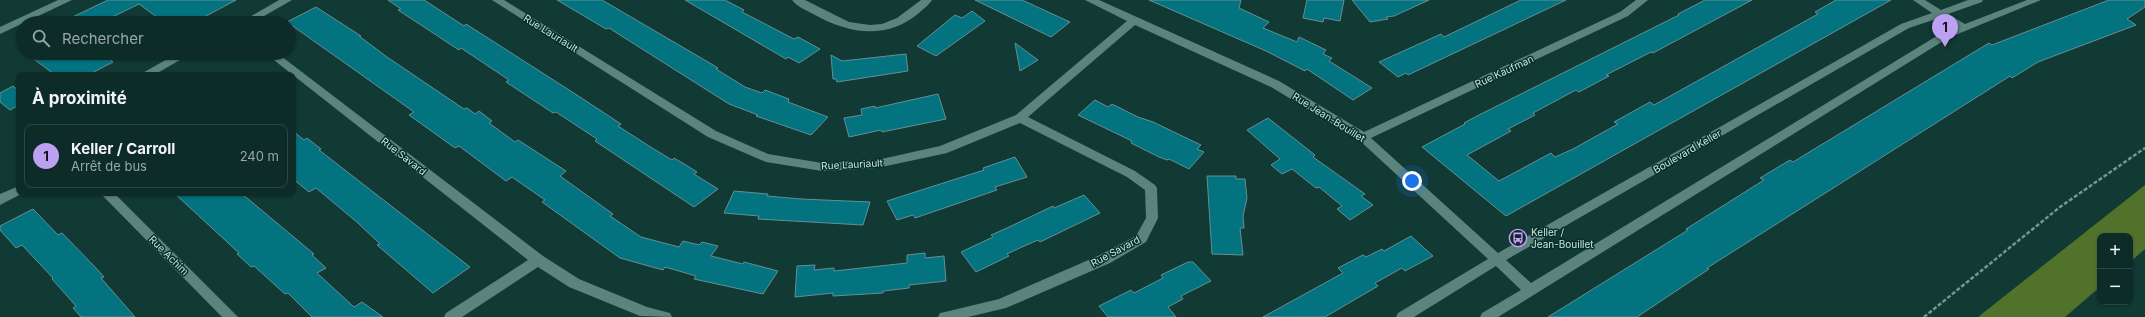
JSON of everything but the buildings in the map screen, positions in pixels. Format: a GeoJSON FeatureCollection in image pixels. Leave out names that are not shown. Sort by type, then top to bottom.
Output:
{"type":"FeatureCollection","features":[{"type":"Feature","properties":{"kind":"street"},"geometry":{"type":"LineString","coordinates":[[32,16],[67,0]]}},
{"type":"Feature","properties":{"kind":"street"},"geometry":{"type":"LineString","coordinates":[[257,16],[287,0]]}},
{"type":"Feature","properties":{"kind":"street","name":"Rue Lauriault"},"geometry":{"type":"LineString","coordinates":[[500,0],[712,134],[766,158],[822,167],[878,164],[943,150],[1020,118],[1134,20]]}},
{"type":"Feature","properties":{"kind":"street"},"geometry":{"type":"LineString","coordinates":[[797,0],[844,25],[870,30],[898,22],[927,0]]}},
{"type":"Feature","properties":{"kind":"street","name":"Rue Jean-Bouillet"},"geometry":{"type":"LineString","coordinates":[[1090,0],[1275,84],[1362,137],[1530,290]]}},
{"type":"Feature","properties":{"kind":"street","name":"Rue Kaufman"},"geometry":{"type":"LineString","coordinates":[[1362,137],[1624,14],[1643,0]]}},
{"type":"Feature","properties":{"kind":"street"},"geometry":{"type":"LineString","coordinates":[[1918,0],[1965,29]]}},
{"type":"Feature","properties":{"kind":"street","name":"Boulevard Keller"},"geometry":{"type":"LineString","coordinates":[[1402,317],[1496,260],[1906,26],[1939,12],[1978,0]]}},
{"type":"Feature","properties":{"kind":"street"},"geometry":{"type":"LineString","coordinates":[[1487,317],[1944,36],[2036,0]]}},
{"type":"Feature","properties":{"kind":"street"},"geometry":{"type":"LineString","coordinates":[[0,31],[16,24]]}},
{"type":"Feature","properties":{"kind":"street"},"geometry":{"type":"LineString","coordinates":[[151,72],[174,60]]}},
{"type":"Feature","properties":{"kind":"street","name":"Rue Savard"},"geometry":{"type":"LineString","coordinates":[[279,60],[295,72]]}},
{"type":"Feature","properties":{"kind":"street","name":"Rue Savard"},"geometry":{"type":"LineString","coordinates":[[296,73],[538,260],[574,283],[645,312],[665,317]]}},
{"type":"Feature","properties":{"kind":"street","name":"Rue Savard"},"geometry":{"type":"LineString","coordinates":[[945,317],[1000,304],[1105,259],[1141,239],[1152,218],[1151,188],[1131,174],[1020,118]]}},
{"type":"Feature","properties":{"kind":"street"},"geometry":{"type":"LineString","coordinates":[[0,200],[16,192]]}},
{"type":"Feature","properties":{"kind":"street","name":"Rue Achim"},"geometry":{"type":"LineString","coordinates":[[109,196],[231,317]]}},
{"type":"Feature","properties":{"kind":"street"},"geometry":{"type":"LineString","coordinates":[[450,317],[538,260]]}},
{"type":"Feature","properties":{"kind":"path"},"geometry":{"type":"LineString","coordinates":[[1924,317],[2060,207],[2145,148]]}},
{"type":"Feature","properties":{"kind":"green space"},"geometry":{"type":"Polygon","coordinates":[[[2145,185],[2145,249],[2133,259],[2133,233],[2097,233],[2097,290],[2065,317],[1978,317],[2145,185]]]}},
{"type":"Feature","properties":{"kind":"place","name":"Keller / Carroll"},"geometry":{"type":"Point","coordinates":[1945,47]}},
{"type":"Feature","properties":{"kind":"place","name":"Keller / Jean-Bouillet"},"geometry":{"type":"Point","coordinates":[1518,238]}}]}
